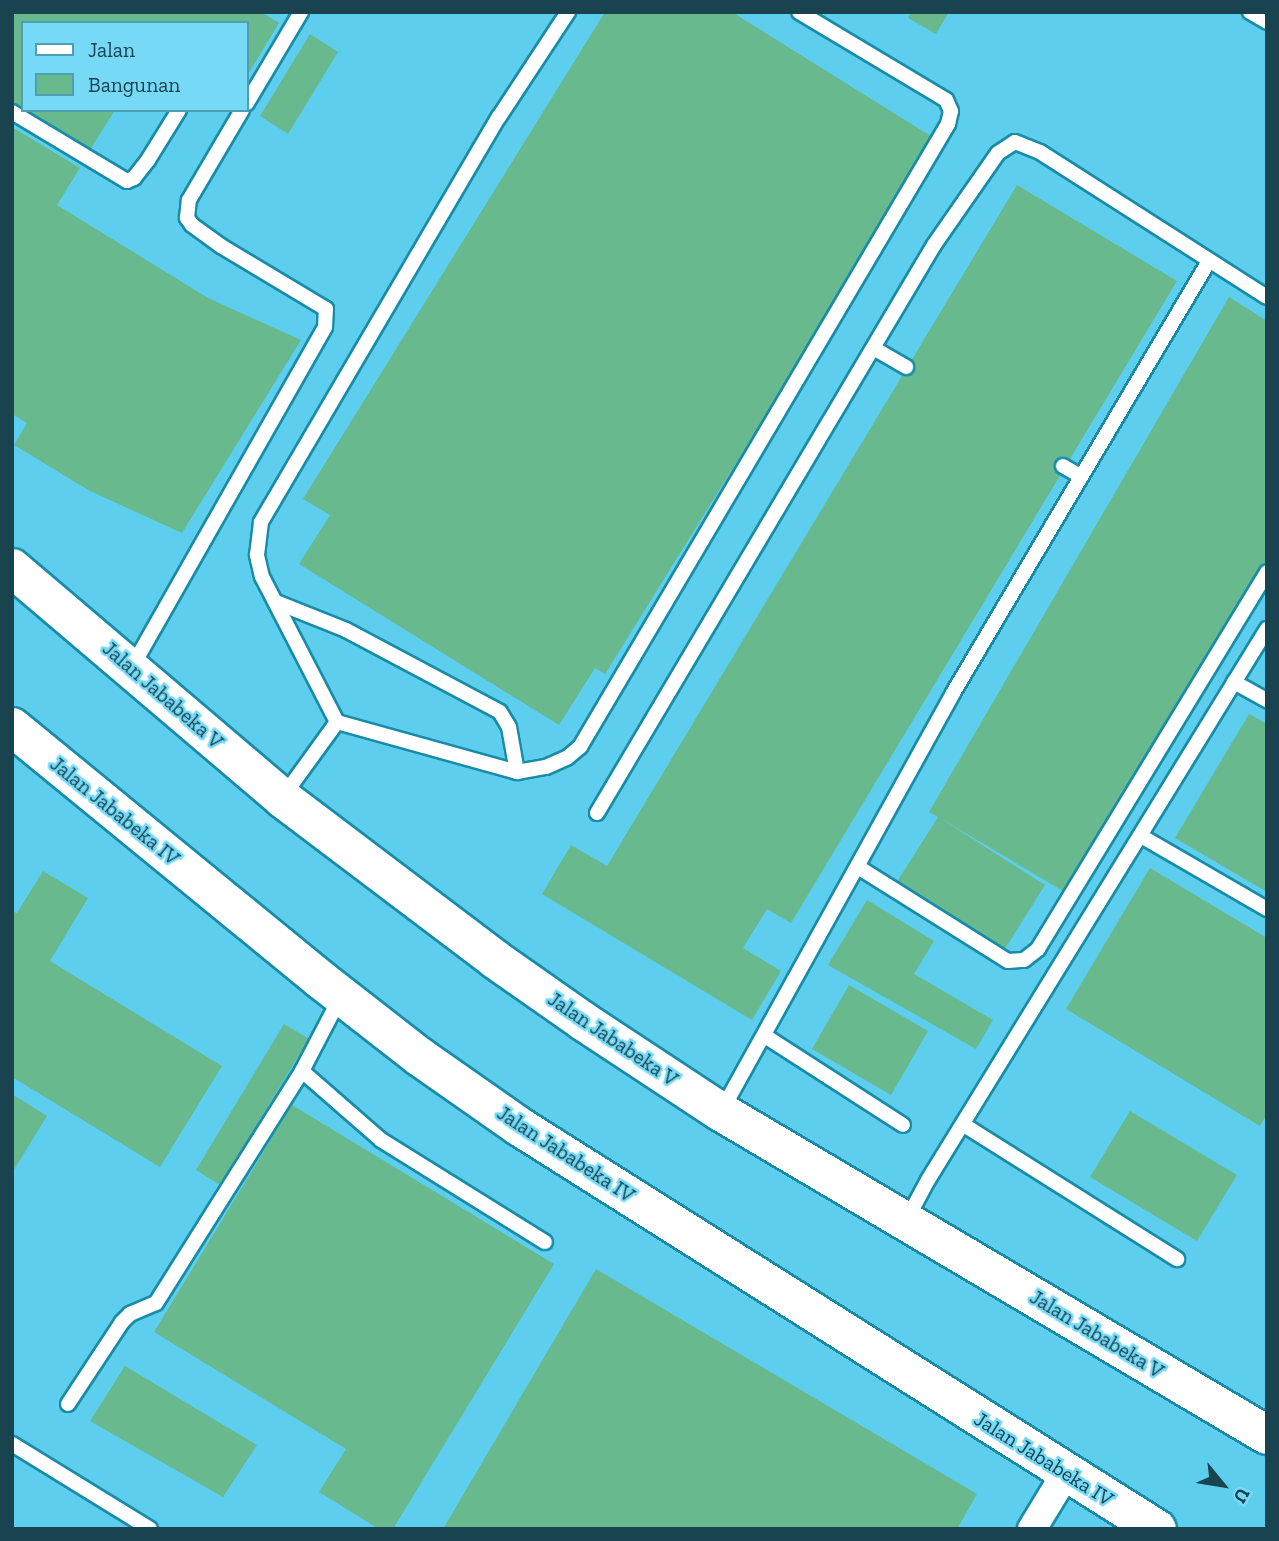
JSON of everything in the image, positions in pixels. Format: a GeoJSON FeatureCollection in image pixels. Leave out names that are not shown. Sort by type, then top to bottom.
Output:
{"type":"FeatureCollection","features":[{"type":"Feature","properties":{"kind":"street","name":"Jalan Jababeka V"},"geometry":{"type":"LineString","coordinates":[[12,568],[282,798],[496,960],[721,1112],[1267,1434]]}},
{"type":"Feature","properties":{"kind":"street","name":"Jalan Jababeka IV"},"geometry":{"type":"LineString","coordinates":[[12,727],[341,997],[420,1057],[520,1127],[1157,1529]]}},
{"type":"Feature","properties":{"kind":"street"},"geometry":{"type":"LineString","coordinates":[[1032,1529],[1066,1473]]}},
{"type":"Feature","properties":{"kind":"lane"},"geometry":{"type":"LineString","coordinates":[[248,101],[302,12]]}},
{"type":"Feature","properties":{"kind":"lane"},"geometry":{"type":"LineString","coordinates":[[568,12],[499,117],[261,522],[257,555],[262,577],[337,722],[517,772],[546,767],[568,757],[580,747],[948,124],[951,111],[946,100],[799,12]]}},
{"type":"Feature","properties":{"kind":"lane"},"geometry":{"type":"LineString","coordinates":[[1250,12],[1267,22]]}},
{"type":"Feature","properties":{"kind":"lane"},"geometry":{"type":"LineString","coordinates":[[12,112],[127,181],[134,178],[148,160],[178,112]]}},
{"type":"Feature","properties":{"kind":"lane"},"geometry":{"type":"LineString","coordinates":[[131,668],[325,327],[326,309],[221,246],[192,226],[187,218],[188,200],[241,112]]}},
{"type":"Feature","properties":{"kind":"lane"},"geometry":{"type":"LineString","coordinates":[[597,813],[875,349],[934,245],[998,153],[1014,142],[1040,152],[1267,297]]}},
{"type":"Feature","properties":{"kind":"lane"},"geometry":{"type":"LineString","coordinates":[[721,1112],[953,693],[1209,261]]}},
{"type":"Feature","properties":{"kind":"lane"},"geometry":{"type":"LineString","coordinates":[[875,349],[906,367]]}},
{"type":"Feature","properties":{"kind":"lane"},"geometry":{"type":"LineString","coordinates":[[1063,466],[1080,476]]}},
{"type":"Feature","properties":{"kind":"lane"},"geometry":{"type":"LineString","coordinates":[[858,867],[1009,961],[1024,960],[1038,948],[1267,572]]}},
{"type":"Feature","properties":{"kind":"lane"},"geometry":{"type":"LineString","coordinates":[[276,602],[346,630],[500,712],[509,727],[517,772]]}},
{"type":"Feature","properties":{"kind":"lane"},"geometry":{"type":"LineString","coordinates":[[906,1221],[928,1180],[1267,628]]}},
{"type":"Feature","properties":{"kind":"lane"},"geometry":{"type":"LineString","coordinates":[[1234,682],[1267,700]]}},
{"type":"Feature","properties":{"kind":"lane"},"geometry":{"type":"LineString","coordinates":[[282,798],[337,722]]}},
{"type":"Feature","properties":{"kind":"lane"},"geometry":{"type":"LineString","coordinates":[[1141,836],[1267,909]]}},
{"type":"Feature","properties":{"kind":"lane"},"geometry":{"type":"LineString","coordinates":[[68,1404],[122,1322],[130,1314],[156,1303],[302,1070],[341,997]]}},
{"type":"Feature","properties":{"kind":"lane"},"geometry":{"type":"LineString","coordinates":[[765,1036],[903,1125]]}},
{"type":"Feature","properties":{"kind":"lane"},"geometry":{"type":"LineString","coordinates":[[302,1070],[382,1140],[545,1242]]}},
{"type":"Feature","properties":{"kind":"lane"},"geometry":{"type":"LineString","coordinates":[[964,1125],[1177,1259]]}},
{"type":"Feature","properties":{"kind":"lane"},"geometry":{"type":"LineString","coordinates":[[12,1444],[150,1529]]}},
{"type":"Feature","properties":{"kind":"shaded area"},"geometry":{"type":"Polygon","coordinates":[[[12,12],[1267,12],[1267,1529],[12,1529],[12,12]]]}},
{"type":"Feature","properties":{"kind":"building"},"geometry":{"type":"Polygon","coordinates":[[[12,12],[261,12],[279,23],[248,74],[248,21],[21,21],[21,108],[12,102],[12,12]]]}},
{"type":"Feature","properties":{"kind":"building"},"geometry":{"type":"Polygon","coordinates":[[[605,12],[732,12],[937,140],[605,674],[595,668],[559,725],[299,564],[330,515],[303,499],[605,12]]]}},
{"type":"Feature","properties":{"kind":"building"},"geometry":{"type":"Polygon","coordinates":[[[911,12],[949,12],[936,34],[908,18],[911,12]]]}},
{"type":"Feature","properties":{"kind":"building"},"geometry":{"type":"Polygon","coordinates":[[[310,34],[338,52],[288,134],[260,116],[310,34]]]}},
{"type":"Feature","properties":{"kind":"building"},"geometry":{"type":"Polygon","coordinates":[[[29,112],[114,112],[90,150],[29,112]]]}},
{"type":"Feature","properties":{"kind":"building"},"geometry":{"type":"Polygon","coordinates":[[[12,127],[80,168],[57,205],[208,298],[301,340],[182,533],[90,491],[14,445],[27,423],[12,414],[12,127]]]}},
{"type":"Feature","properties":{"kind":"building"},"geometry":{"type":"Polygon","coordinates":[[[1017,185],[1177,281],[791,923],[767,909],[743,948],[781,971],[752,1020],[542,894],[571,845],[607,866],[1017,185]]]}},
{"type":"Feature","properties":{"kind":"building"},"geometry":{"type":"Polygon","coordinates":[[[1229,297],[1267,321],[1267,561],[1068,894],[940,818],[1045,885],[1003,952],[895,885],[938,817],[929,812],[1229,297]]]}},
{"type":"Feature","properties":{"kind":"building"},"geometry":{"type":"Polygon","coordinates":[[[1249,714],[1267,724],[1267,892],[1175,838],[1249,714]]]}},
{"type":"Feature","properties":{"kind":"building"},"geometry":{"type":"Polygon","coordinates":[[[1150,868],[1267,938],[1267,1114],[1260,1126],[1066,1009],[1150,868]]]}},
{"type":"Feature","properties":{"kind":"building"},"geometry":{"type":"Polygon","coordinates":[[[43,871],[88,898],[50,961],[222,1066],[160,1167],[12,1077],[12,911],[17,913],[43,871]]]}},
{"type":"Feature","properties":{"kind":"building"},"geometry":{"type":"Polygon","coordinates":[[[867,900],[934,941],[914,974],[993,1020],[976,1049],[828,965],[867,900]]]}},
{"type":"Feature","properties":{"kind":"building"},"geometry":{"type":"Polygon","coordinates":[[[849,985],[928,1031],[891,1095],[812,1049],[849,985]]]}},
{"type":"Feature","properties":{"kind":"building"},"geometry":{"type":"Polygon","coordinates":[[[284,1024],[309,1039],[220,1185],[196,1170],[284,1024]]]}},
{"type":"Feature","properties":{"kind":"building"},"geometry":{"type":"Polygon","coordinates":[[[12,1094],[47,1116],[12,1173],[12,1094]]]}},
{"type":"Feature","properties":{"kind":"building"},"geometry":{"type":"Polygon","coordinates":[[[292,1105],[554,1264],[393,1529],[379,1529],[319,1492],[346,1449],[154,1332],[292,1105]]]}},
{"type":"Feature","properties":{"kind":"building"},"geometry":{"type":"Polygon","coordinates":[[[1130,1111],[1237,1175],[1197,1241],[1090,1177],[1130,1111]]]}},
{"type":"Feature","properties":{"kind":"building"},"geometry":{"type":"Polygon","coordinates":[[[596,1269],[977,1494],[957,1529],[443,1529],[596,1269]]]}},
{"type":"Feature","properties":{"kind":"building"},"geometry":{"type":"Polygon","coordinates":[[[125,1366],[257,1445],[223,1497],[90,1421],[125,1366]]]}}]}
